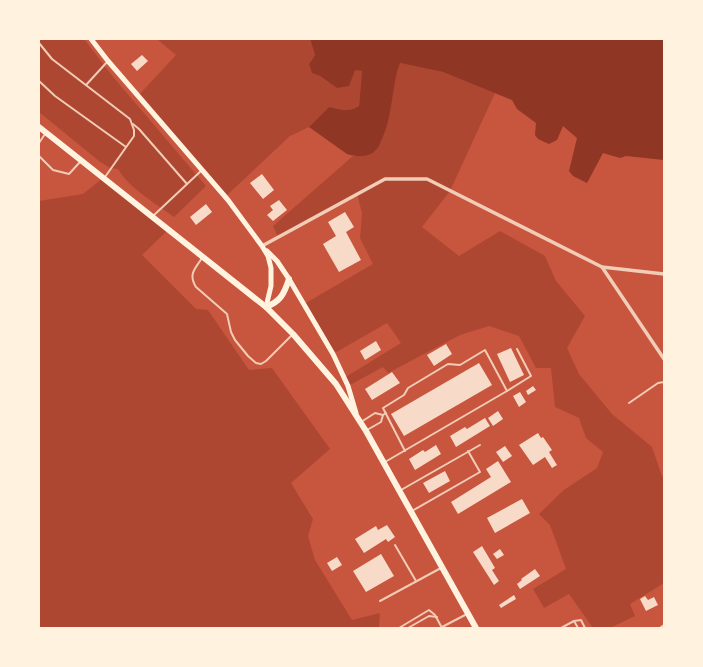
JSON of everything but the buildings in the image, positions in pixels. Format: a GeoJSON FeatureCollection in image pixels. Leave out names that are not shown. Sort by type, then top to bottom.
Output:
{"type":"FeatureCollection","features":[{"type":"Feature","properties":{"kind":"main road"},"geometry":{"type":"LineString","coordinates":[[92,39],[108,61],[247,223],[262,246],[268,256],[271,268],[271,286],[266,307]]}},
{"type":"Feature","properties":{"kind":"main road"},"geometry":{"type":"LineString","coordinates":[[39,127],[266,307],[294,334],[336,384],[366,431],[476,628]]}},
{"type":"Feature","properties":{"kind":"main road"},"geometry":{"type":"LineString","coordinates":[[262,246],[277,261],[290,279],[333,354],[348,386],[359,420]]}},
{"type":"Feature","properties":{"kind":"main road"},"geometry":{"type":"LineString","coordinates":[[266,307],[276,303],[283,294],[290,279]]}},
{"type":"Feature","properties":{"kind":"street"},"geometry":{"type":"LineString","coordinates":[[262,246],[385,179],[427,180],[602,267],[664,274]]}},
{"type":"Feature","properties":{"kind":"street"},"geometry":{"type":"LineString","coordinates":[[602,267],[664,358]]}},
{"type":"Feature","properties":{"kind":"lane"},"geometry":{"type":"LineString","coordinates":[[39,43],[52,59],[130,120],[187,184]]}},
{"type":"Feature","properties":{"kind":"lane"},"geometry":{"type":"LineString","coordinates":[[86,85],[108,61]]}},
{"type":"Feature","properties":{"kind":"lane"},"geometry":{"type":"LineString","coordinates":[[39,81],[55,96],[126,147]]}},
{"type":"Feature","properties":{"kind":"lane"},"geometry":{"type":"LineString","coordinates":[[103,178],[134,136],[133,124]]}},
{"type":"Feature","properties":{"kind":"lane"},"geometry":{"type":"LineString","coordinates":[[39,144],[46,133]]}},
{"type":"Feature","properties":{"kind":"lane"},"geometry":{"type":"LineString","coordinates":[[39,156],[53,170],[69,174],[82,161]]}},
{"type":"Feature","properties":{"kind":"lane"},"geometry":{"type":"LineString","coordinates":[[152,216],[202,170]]}},
{"type":"Feature","properties":{"kind":"lane"},"geometry":{"type":"LineString","coordinates":[[203,257],[192,273],[193,281],[196,287],[227,314],[231,332],[248,356],[256,363],[261,364],[266,361],[294,334]]}},
{"type":"Feature","properties":{"kind":"lane"},"geometry":{"type":"LineString","coordinates":[[405,451],[383,408],[404,395],[408,388],[448,364],[460,365],[485,350],[508,391]]}},
{"type":"Feature","properties":{"kind":"lane"},"geometry":{"type":"LineString","coordinates":[[384,463],[531,376],[517,350]]}},
{"type":"Feature","properties":{"kind":"lane"},"geometry":{"type":"LineString","coordinates":[[629,403],[658,383],[664,382]]}},
{"type":"Feature","properties":{"kind":"lane"},"geometry":{"type":"LineString","coordinates":[[359,420],[375,413],[383,415]]}},
{"type":"Feature","properties":{"kind":"lane"},"geometry":{"type":"LineString","coordinates":[[366,431],[381,422],[383,415],[386,413]]}},
{"type":"Feature","properties":{"kind":"lane"},"geometry":{"type":"LineString","coordinates":[[400,490],[480,445]]}},
{"type":"Feature","properties":{"kind":"lane"},"geometry":{"type":"LineString","coordinates":[[412,511],[480,472],[468,451]]}},
{"type":"Feature","properties":{"kind":"lane"},"geometry":{"type":"LineString","coordinates":[[395,545],[416,582]]}},
{"type":"Feature","properties":{"kind":"lane"},"geometry":{"type":"LineString","coordinates":[[380,600],[442,567]]}},
{"type":"Feature","properties":{"kind":"lane"},"geometry":{"type":"LineString","coordinates":[[399,628],[429,610],[436,617],[442,628],[468,613]]}},
{"type":"Feature","properties":{"kind":"lane"},"geometry":{"type":"LineString","coordinates":[[408,628],[429,616],[436,617]]}},
{"type":"Feature","properties":{"kind":"lane"},"geometry":{"type":"LineString","coordinates":[[561,628],[574,621],[581,620],[585,628]]}},
{"type":"Feature","properties":{"kind":"lane"},"geometry":{"type":"LineString","coordinates":[[574,621],[578,628]]}},
{"type":"Feature","properties":{"kind":"lane"},"geometry":{"type":"LineString","coordinates":[[568,624],[570,628]]}},
{"type":"Feature","properties":{"kind":"shaded area"},"geometry":{"type":"Polygon","coordinates":[[[39,39],[84,39],[114,78],[206,186],[174,217],[129,183],[118,169],[110,168],[99,161],[39,112],[39,39]]]}},
{"type":"Feature","properties":{"kind":"shaded area"},"geometry":{"type":"Polygon","coordinates":[[[157,39],[310,39],[315,55],[309,64],[312,73],[320,76],[337,88],[355,69],[362,71],[359,106],[348,110],[329,107],[309,127],[290,136],[225,197],[138,96],[176,55],[157,39]]]}},
{"type":"Feature","properties":{"kind":"shaded area"},"geometry":{"type":"Polygon","coordinates":[[[310,39],[664,39],[664,160],[626,156],[620,158],[603,153],[587,183],[573,176],[569,171],[577,138],[563,126],[557,140],[549,144],[538,139],[535,135],[536,123],[517,109],[512,100],[443,72],[400,63],[386,130],[378,148],[373,153],[366,156],[347,154],[309,127],[329,107],[348,110],[359,106],[362,71],[355,70],[349,86],[337,88],[320,76],[312,73],[309,64],[315,55],[310,39]]]}},
{"type":"Feature","properties":{"kind":"shaded area"},"geometry":{"type":"Polygon","coordinates":[[[400,63],[443,72],[495,93],[450,191],[422,227],[459,256],[500,231],[545,256],[556,281],[585,316],[567,348],[579,374],[612,414],[652,447],[662,476],[664,477],[664,583],[630,604],[635,616],[610,628],[593,628],[569,594],[544,608],[533,589],[566,569],[550,525],[539,514],[564,490],[597,468],[603,452],[586,438],[579,418],[555,407],[551,368],[536,368],[519,336],[489,326],[460,335],[388,373],[383,367],[348,386],[344,378],[401,343],[387,323],[333,354],[304,304],[373,264],[360,238],[362,213],[357,194],[278,237],[273,226],[353,156],[365,156],[395,81],[400,63]]]}},
{"type":"Feature","properties":{"kind":"shaded area"},"geometry":{"type":"Polygon","coordinates":[[[103,178],[168,230],[142,255],[196,309],[208,310],[249,370],[272,368],[330,449],[291,483],[313,519],[308,536],[315,560],[352,620],[380,613],[379,628],[39,628],[39,201],[83,194],[103,178]]]}}]}
